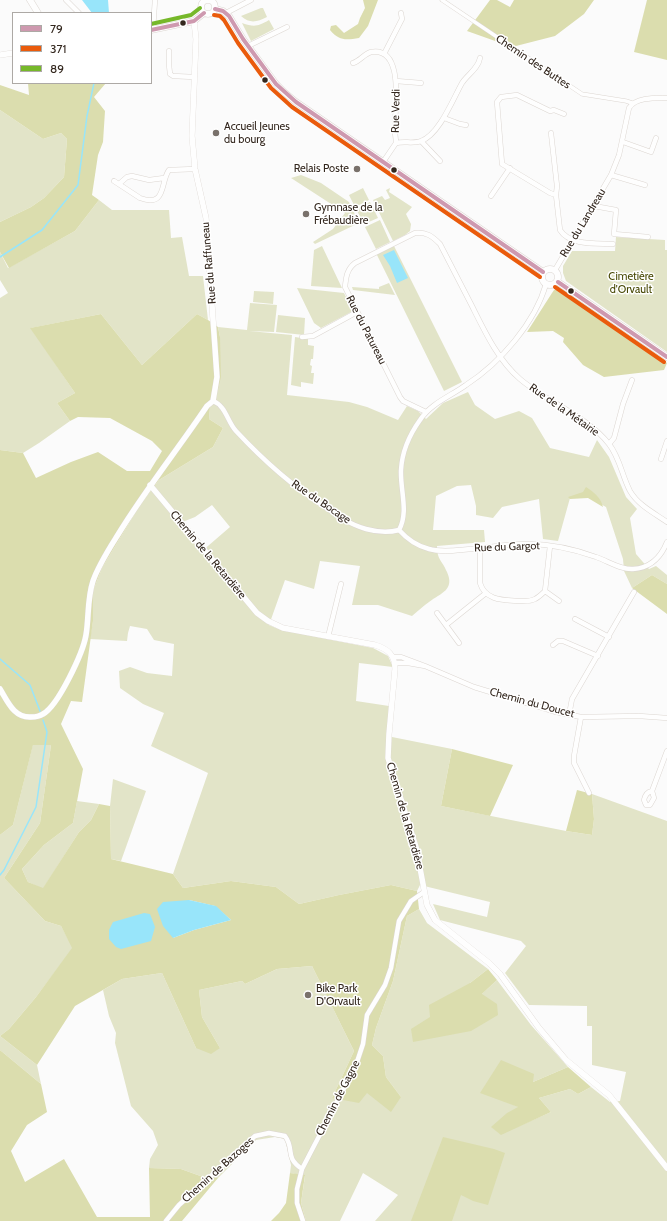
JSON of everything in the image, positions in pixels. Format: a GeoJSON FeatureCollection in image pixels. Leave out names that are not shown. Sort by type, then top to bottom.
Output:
{"type":"FeatureCollection","features":[{"type":"Feature","properties":{"kind":"main road"},"geometry":{"type":"LineString","coordinates":[[30,0],[37,12]]}},
{"type":"Feature","properties":{"kind":"main road"},"geometry":{"type":"LineString","coordinates":[[152,29],[194,21],[204,13],[210,14],[214,9],[213,3],[208,0],[203,2],[200,6],[204,13]]}},
{"type":"Feature","properties":{"kind":"main road"},"geometry":{"type":"LineString","coordinates":[[214,9],[226,14],[232,20],[248,46],[285,94],[543,272]]}},
{"type":"Feature","properties":{"kind":"main road"},"geometry":{"type":"LineString","coordinates":[[548,268],[555,270],[559,275],[558,282],[552,285],[546,284],[542,279],[543,272],[548,268]]}},
{"type":"Feature","properties":{"kind":"main road"},"geometry":{"type":"LineString","coordinates":[[558,282],[667,357]]}},
{"type":"Feature","properties":{"kind":"street"},"geometry":{"type":"LineString","coordinates":[[66,0],[78,12]]}},
{"type":"Feature","properties":{"kind":"street"},"geometry":{"type":"LineString","coordinates":[[152,29],[155,0]]}},
{"type":"Feature","properties":{"kind":"street"},"geometry":{"type":"LineString","coordinates":[[226,14],[250,0]]}},
{"type":"Feature","properties":{"kind":"street","name":"Chemin des Buttes"},"geometry":{"type":"LineString","coordinates":[[442,0],[582,94],[632,104]]}},
{"type":"Feature","properties":{"kind":"street"},"geometry":{"type":"LineString","coordinates":[[353,64],[367,54],[373,52],[384,54],[402,19],[401,13]]}},
{"type":"Feature","properties":{"kind":"street","name":"Rue du Raffuneau"},"geometry":{"type":"LineString","coordinates":[[194,21],[196,39],[192,136],[195,169],[206,218],[217,377],[213,401]]}},
{"type":"Feature","properties":{"kind":"street"},"geometry":{"type":"LineString","coordinates":[[248,46],[287,27]]}},
{"type":"Feature","properties":{"kind":"street"},"geometry":{"type":"LineString","coordinates":[[169,51],[168,65],[170,74],[174,76],[194,77]]}},
{"type":"Feature","properties":{"kind":"street"},"geometry":{"type":"LineString","coordinates":[[0,55],[12,53]]}},
{"type":"Feature","properties":{"kind":"street","name":"Rue Verdi"},"geometry":{"type":"LineString","coordinates":[[384,54],[392,64],[396,81],[394,132],[396,143],[384,162]]}},
{"type":"Feature","properties":{"kind":"street"},"geometry":{"type":"LineString","coordinates":[[396,143],[421,141],[433,132],[444,118],[463,82],[478,64],[480,58]]}},
{"type":"Feature","properties":{"kind":"street","name":"Rue Verdi"},"geometry":{"type":"LineString","coordinates":[[396,81],[421,83]]}},
{"type":"Feature","properties":{"kind":"street"},"geometry":{"type":"LineString","coordinates":[[556,195],[550,193],[502,164],[497,102],[501,96],[517,95],[550,111],[554,110],[564,114]]}},
{"type":"Feature","properties":{"kind":"street"},"geometry":{"type":"LineString","coordinates":[[632,104],[646,99],[667,98]]}},
{"type":"Feature","properties":{"kind":"street","name":"Rue du Landreau"},"geometry":{"type":"LineString","coordinates":[[555,270],[611,175],[623,142],[629,108],[632,104]]}},
{"type":"Feature","properties":{"kind":"street"},"geometry":{"type":"LineString","coordinates":[[444,118],[466,125]]}},
{"type":"Feature","properties":{"kind":"street"},"geometry":{"type":"LineString","coordinates":[[551,134],[560,230],[563,235],[573,240],[614,244]]}},
{"type":"Feature","properties":{"kind":"street"},"geometry":{"type":"LineString","coordinates":[[623,142],[651,152],[656,138]]}},
{"type":"Feature","properties":{"kind":"street"},"geometry":{"type":"LineString","coordinates":[[421,141],[440,161]]}},
{"type":"Feature","properties":{"kind":"street"},"geometry":{"type":"LineString","coordinates":[[491,196],[510,168]]}},
{"type":"Feature","properties":{"kind":"street"},"geometry":{"type":"LineString","coordinates":[[114,181],[144,200],[153,200],[160,195],[164,178],[169,170],[195,169]]}},
{"type":"Feature","properties":{"kind":"street","name":"Rue du Landreau"},"geometry":{"type":"LineString","coordinates":[[611,175],[645,186]]}},
{"type":"Feature","properties":{"kind":"street"},"geometry":{"type":"LineString","coordinates":[[119,184],[127,176],[149,180],[164,178]]}},
{"type":"Feature","properties":{"kind":"street"},"geometry":{"type":"LineString","coordinates":[[594,206],[616,210],[614,234],[648,237]]}},
{"type":"Feature","properties":{"kind":"street","name":"Rue du Patureau"},"geometry":{"type":"LineString","coordinates":[[426,412],[403,401],[400,397],[357,312],[346,287],[347,273],[350,267],[355,263],[414,234],[424,232],[432,236],[440,244],[490,340],[500,356]]}},
{"type":"Feature","properties":{"kind":"street"},"geometry":{"type":"LineString","coordinates":[[399,530],[404,516],[401,471],[402,459],[412,434],[421,418],[426,412],[446,397],[476,379],[500,356],[528,322],[540,303],[546,284]]}},
{"type":"Feature","properties":{"kind":"street"},"geometry":{"type":"LineString","coordinates":[[302,337],[313,336],[357,312]]}},
{"type":"Feature","properties":{"kind":"street","name":"Rue de la Métairie"},"geometry":{"type":"LineString","coordinates":[[500,356],[521,380],[583,421],[609,444],[634,498],[667,522]]}},
{"type":"Feature","properties":{"kind":"street"},"geometry":{"type":"LineString","coordinates":[[609,444],[614,438],[623,404],[632,380]]}},
{"type":"Feature","properties":{"kind":"street"},"geometry":{"type":"LineString","coordinates":[[0,689],[15,712],[20,716],[27,717],[42,715],[50,710],[57,700],[84,644],[91,587],[97,568],[150,485],[207,406],[213,401]]}},
{"type":"Feature","properties":{"kind":"street","name":"Rue du Bocage"},"geometry":{"type":"LineString","coordinates":[[213,401],[223,407],[233,428],[249,445],[277,472],[306,495],[338,516],[366,529],[378,532],[391,532],[399,530]]}},
{"type":"Feature","properties":{"kind":"street"},"geometry":{"type":"LineString","coordinates":[[662,459],[667,441]]}},
{"type":"Feature","properties":{"kind":"street","name":"Chemin de la Retardière"},"geometry":{"type":"LineString","coordinates":[[150,485],[257,613],[268,621],[283,628],[375,645],[386,650],[394,660],[388,758],[416,847],[427,905],[435,920],[489,963],[500,974],[539,1028],[566,1060],[609,1095],[667,1168]]}},
{"type":"Feature","properties":{"kind":"street","name":"Rue du Gargot"},"geometry":{"type":"LineString","coordinates":[[399,530],[410,541],[430,550],[439,551],[528,544],[550,546],[596,556],[619,566],[632,569],[654,562],[661,555],[667,542]]}},
{"type":"Feature","properties":{"kind":"street"},"geometry":{"type":"LineString","coordinates":[[480,548],[480,583],[482,589],[486,593],[500,600],[530,601],[535,600],[545,591],[550,546]]}},
{"type":"Feature","properties":{"kind":"street"},"geometry":{"type":"LineString","coordinates":[[328,637],[341,584]]}},
{"type":"Feature","properties":{"kind":"street"},"geometry":{"type":"LineString","coordinates":[[545,591],[559,601]]}},
{"type":"Feature","properties":{"kind":"street"},"geometry":{"type":"LineString","coordinates":[[569,715],[572,699],[634,592]]}},
{"type":"Feature","properties":{"kind":"street"},"geometry":{"type":"LineString","coordinates":[[446,625],[486,593]]}},
{"type":"Feature","properties":{"kind":"street"},"geometry":{"type":"LineString","coordinates":[[437,613],[459,642]]}},
{"type":"Feature","properties":{"kind":"street"},"geometry":{"type":"LineString","coordinates":[[575,619],[609,637]]}},
{"type":"Feature","properties":{"kind":"street"},"geometry":{"type":"LineString","coordinates":[[553,645],[558,641],[563,641],[598,656]]}},
{"type":"Feature","properties":{"kind":"street","name":"Chemin du Doucet"},"geometry":{"type":"LineString","coordinates":[[394,660],[425,666],[474,687],[569,715],[581,717],[639,716],[667,718]]}},
{"type":"Feature","properties":{"kind":"street"},"geometry":{"type":"LineString","coordinates":[[581,717],[574,763],[589,793]]}},
{"type":"Feature","properties":{"kind":"street"},"geometry":{"type":"LineString","coordinates":[[652,790],[667,751]]}},
{"type":"Feature","properties":{"kind":"street","name":"Chemin de Gagne"},"geometry":{"type":"LineString","coordinates":[[302,1221],[297,1203],[297,1189],[302,1169],[356,1065],[363,1044],[367,1015],[385,984],[391,968],[400,921],[411,901],[424,892]]}},
{"type":"Feature","properties":{"kind":"street","name":"Chemin de Bazoges"},"geometry":{"type":"LineString","coordinates":[[166,1221],[179,1205],[255,1136],[269,1133],[285,1136],[288,1139],[292,1159],[295,1164],[302,1169]]}},
{"type":"Feature","properties":{"kind":"green space"},"geometry":{"type":"Polygon","coordinates":[[[363,0],[378,0],[368,26],[359,38],[343,39],[333,34],[330,30],[331,26],[336,25],[344,33],[358,24],[365,8],[363,0]]]}},
{"type":"Feature","properties":{"kind":"green space"},"geometry":{"type":"Polygon","coordinates":[[[490,0],[497,0],[510,7],[514,0],[594,0],[584,14],[555,36],[512,47],[467,31],[490,0]]]}},
{"type":"Feature","properties":{"kind":"green space"},"geometry":{"type":"Polygon","coordinates":[[[647,0],[667,0],[667,60],[634,52],[647,0]]]}},
{"type":"Feature","properties":{"kind":"green space"},"geometry":{"type":"Polygon","coordinates":[[[263,8],[267,17],[263,19],[251,21],[244,19],[241,16],[263,8]]]}},
{"type":"Feature","properties":{"kind":"green space"},"geometry":{"type":"Polygon","coordinates":[[[269,20],[274,29],[251,41],[242,23],[256,26],[269,20]]]}},
{"type":"Feature","properties":{"kind":"green space"},"geometry":{"type":"Polygon","coordinates":[[[28,84],[105,84],[94,97],[105,111],[103,142],[98,155],[92,195],[99,200],[75,231],[9,268],[0,252],[0,222],[31,207],[44,198],[64,177],[67,139],[61,133],[43,139],[0,110],[0,85],[29,95],[28,84]]]}},
{"type":"Feature","properties":{"kind":"green space"},"geometry":{"type":"Polygon","coordinates":[[[0,110],[43,139],[61,133],[67,139],[64,177],[44,198],[31,207],[0,222],[0,110]]]}},
{"type":"Feature","properties":{"kind":"green space"},"geometry":{"type":"Polygon","coordinates":[[[301,175],[321,183],[349,202],[359,223],[315,244],[313,242],[333,229],[345,213],[291,178],[301,175]]]}},
{"type":"Feature","properties":{"kind":"green space"},"geometry":{"type":"Polygon","coordinates":[[[363,188],[369,200],[355,207],[349,195],[363,188]]]}},
{"type":"Feature","properties":{"kind":"green space"},"geometry":{"type":"Polygon","coordinates":[[[390,188],[389,192],[412,207],[406,214],[411,224],[410,231],[393,241],[373,200],[382,196],[385,200],[390,198],[386,190],[390,188]]]}},
{"type":"Feature","properties":{"kind":"green space"},"geometry":{"type":"Polygon","coordinates":[[[99,200],[112,210],[169,210],[171,238],[182,237],[189,276],[203,276],[208,320],[197,314],[142,365],[101,314],[31,328],[75,393],[57,403],[70,421],[23,453],[0,450],[0,298],[8,293],[0,280],[0,252],[8,268],[75,231],[99,200]]]}},
{"type":"Feature","properties":{"kind":"green space"},"geometry":{"type":"Polygon","coordinates":[[[370,202],[378,218],[364,224],[356,209],[370,202]]]}},
{"type":"Feature","properties":{"kind":"green space"},"geometry":{"type":"Polygon","coordinates":[[[380,220],[390,242],[376,249],[365,227],[380,220]]]}},
{"type":"Feature","properties":{"kind":"green space","name":"Cimetière d'Orvault"},"geometry":{"type":"Polygon","coordinates":[[[616,237],[665,240],[665,250],[667,250],[667,352],[566,281],[563,273],[563,266],[572,251],[615,251],[616,237]]]}},
{"type":"Feature","properties":{"kind":"green space"},"geometry":{"type":"Polygon","coordinates":[[[393,244],[462,382],[444,391],[376,253],[393,244]]]}},
{"type":"Feature","properties":{"kind":"green space"},"geometry":{"type":"Polygon","coordinates":[[[322,246],[342,288],[311,286],[314,250],[322,246]]]}},
{"type":"Feature","properties":{"kind":"green space"},"geometry":{"type":"Polygon","coordinates":[[[389,283],[395,295],[353,290],[352,287],[379,289],[379,287],[389,283]]]}},
{"type":"Feature","properties":{"kind":"green space"},"geometry":{"type":"Polygon","coordinates":[[[297,288],[344,293],[353,311],[321,328],[314,323],[297,288]]]}},
{"type":"Feature","properties":{"kind":"green space"},"geometry":{"type":"Polygon","coordinates":[[[562,289],[667,363],[664,370],[604,377],[583,365],[563,342],[564,338],[553,331],[527,332],[554,290],[562,289]]]}},
{"type":"Feature","properties":{"kind":"green space"},"geometry":{"type":"Polygon","coordinates":[[[254,291],[274,292],[273,304],[253,302],[254,291]]]}},
{"type":"Feature","properties":{"kind":"green space"},"geometry":{"type":"Polygon","coordinates":[[[250,303],[277,305],[274,332],[249,331],[292,335],[287,395],[349,402],[367,407],[398,420],[407,406],[418,411],[426,419],[443,403],[468,392],[475,405],[495,419],[519,411],[532,418],[550,448],[589,457],[597,440],[609,457],[626,497],[637,509],[630,518],[636,554],[649,569],[656,566],[667,575],[667,584],[652,575],[632,588],[624,571],[623,559],[606,507],[588,497],[570,498],[558,541],[543,539],[539,499],[502,507],[493,518],[476,515],[476,506],[471,485],[457,486],[436,496],[433,530],[484,530],[485,542],[437,546],[439,557],[449,578],[448,587],[412,616],[378,605],[352,605],[360,566],[320,561],[314,589],[285,580],[269,625],[281,630],[373,648],[388,656],[393,667],[359,663],[356,701],[389,706],[387,736],[452,749],[441,806],[592,835],[594,819],[592,794],[667,821],[667,1221],[375,1221],[398,1195],[363,1173],[340,1221],[306,1221],[301,1203],[305,1176],[290,1173],[291,1165],[285,1139],[275,1137],[256,1140],[218,1178],[206,1178],[181,1169],[149,1168],[150,1159],[158,1145],[153,1131],[131,1106],[115,1043],[116,1033],[109,1016],[103,990],[122,979],[162,973],[196,1048],[220,1048],[202,1017],[199,990],[242,981],[245,984],[277,969],[312,966],[354,1051],[332,1098],[367,1092],[401,1097],[386,1077],[383,1056],[372,1045],[376,1028],[393,981],[407,916],[419,909],[427,923],[488,969],[470,983],[482,994],[497,980],[531,1025],[568,1067],[533,1082],[504,1101],[519,1107],[492,1127],[501,1134],[551,1112],[539,1098],[570,1089],[578,1094],[591,1087],[610,1102],[620,1101],[626,1072],[592,1065],[592,1026],[587,1026],[587,1006],[529,1005],[505,973],[526,946],[521,941],[440,920],[433,904],[487,917],[490,902],[420,885],[417,891],[391,885],[299,904],[276,887],[231,881],[183,888],[173,874],[208,773],[151,746],[164,713],[143,704],[120,688],[119,671],[130,667],[147,673],[172,676],[174,644],[154,640],[147,629],[130,626],[127,641],[90,639],[93,621],[93,591],[102,568],[140,505],[159,480],[213,447],[223,428],[209,419],[210,407],[217,393],[220,337],[218,327],[247,330],[250,303]],[[212,505],[195,517],[185,521],[180,526],[201,552],[230,527],[212,505]]]}},
{"type":"Feature","properties":{"kind":"green space"},"geometry":{"type":"Polygon","coordinates":[[[101,314],[142,365],[197,314],[218,327],[220,337],[221,377],[217,393],[210,407],[209,419],[223,428],[213,447],[159,480],[140,505],[102,568],[93,591],[93,621],[82,702],[71,701],[61,724],[83,769],[73,823],[44,845],[22,869],[28,882],[43,888],[79,832],[91,820],[99,804],[110,806],[111,859],[173,874],[183,888],[231,881],[276,887],[299,904],[391,885],[417,891],[419,909],[407,916],[393,981],[376,1028],[372,1045],[383,1056],[386,1077],[401,1097],[391,1112],[367,1093],[359,1103],[332,1098],[354,1051],[312,966],[277,969],[245,984],[242,981],[199,990],[202,1017],[220,1048],[211,1054],[196,1048],[162,973],[122,979],[75,1006],[37,1065],[0,1036],[9,1029],[36,997],[72,948],[61,926],[45,921],[4,878],[40,823],[51,745],[33,745],[13,825],[0,835],[0,450],[23,453],[36,478],[71,462],[98,452],[127,471],[150,471],[162,451],[152,441],[110,418],[78,417],[70,421],[57,403],[75,393],[30,328],[101,314]],[[189,900],[173,938],[194,930],[231,920],[215,906],[189,900]]]}},
{"type":"Feature","properties":{"kind":"green space"},"geometry":{"type":"Polygon","coordinates":[[[278,315],[305,318],[304,335],[276,332],[278,315]]]}},
{"type":"Feature","properties":{"kind":"green space"},"geometry":{"type":"Polygon","coordinates":[[[295,337],[308,339],[308,345],[314,346],[313,359],[311,359],[310,365],[312,366],[311,373],[314,373],[313,384],[301,382],[301,387],[291,385],[295,337]]]}},
{"type":"Feature","properties":{"kind":"green space"},"geometry":{"type":"Polygon","coordinates":[[[586,487],[597,496],[603,507],[588,498],[570,499],[568,497],[583,492],[586,487]]]}},
{"type":"Feature","properties":{"kind":"green space"},"geometry":{"type":"Polygon","coordinates":[[[652,575],[667,584],[667,614],[632,588],[652,575]]]}},
{"type":"Feature","properties":{"kind":"green space"},"geometry":{"type":"Polygon","coordinates":[[[33,744],[51,745],[40,823],[4,878],[45,921],[61,926],[73,948],[36,997],[9,1029],[0,1036],[0,835],[13,825],[33,744]]]}},
{"type":"Feature","properties":{"kind":"green space"},"geometry":{"type":"Polygon","coordinates":[[[452,749],[513,765],[490,816],[441,806],[452,749]]]}},
{"type":"Feature","properties":{"kind":"green space"},"geometry":{"type":"Polygon","coordinates":[[[113,779],[146,791],[121,861],[111,859],[110,806],[113,779]]]}},
{"type":"Feature","properties":{"kind":"green space"},"geometry":{"type":"Polygon","coordinates":[[[577,790],[592,794],[594,819],[592,835],[566,831],[577,790]]]}},
{"type":"Feature","properties":{"kind":"green space"},"geometry":{"type":"Polygon","coordinates":[[[77,801],[99,804],[91,820],[79,832],[43,889],[28,882],[22,869],[44,845],[73,823],[77,801]]]}},
{"type":"Feature","properties":{"kind":"green space"},"geometry":{"type":"Polygon","coordinates":[[[488,969],[497,980],[482,994],[497,1004],[498,1015],[471,1031],[413,1042],[411,1029],[430,1017],[429,1005],[470,983],[488,969]]]}},
{"type":"Feature","properties":{"kind":"green space"},"geometry":{"type":"Polygon","coordinates":[[[0,1036],[37,1065],[41,1084],[0,1050],[0,1036]]]}},
{"type":"Feature","properties":{"kind":"green space"},"geometry":{"type":"Polygon","coordinates":[[[0,1050],[41,1084],[47,1112],[27,1125],[11,1151],[25,1182],[64,1159],[97,1217],[150,1217],[149,1168],[181,1169],[206,1178],[218,1178],[182,1221],[0,1221],[0,1050]]]}},
{"type":"Feature","properties":{"kind":"green space"},"geometry":{"type":"Polygon","coordinates":[[[501,1060],[534,1074],[533,1082],[568,1067],[591,1087],[578,1094],[570,1089],[539,1098],[551,1112],[501,1135],[491,1127],[507,1113],[518,1107],[480,1093],[501,1060]]]}},
{"type":"Feature","properties":{"kind":"green space"},"geometry":{"type":"Polygon","coordinates":[[[443,1137],[505,1153],[488,1205],[473,1201],[461,1195],[452,1221],[411,1221],[443,1137]]]}},
{"type":"Feature","properties":{"kind":"green space"},"geometry":{"type":"Polygon","coordinates":[[[290,1173],[305,1175],[301,1203],[306,1221],[271,1221],[286,1203],[290,1173]]]}},
{"type":"Feature","properties":{"kind":"water"},"geometry":{"type":"Polygon","coordinates":[[[82,0],[108,0],[109,12],[91,12],[82,0]]]}},
{"type":"Feature","properties":{"kind":"water"},"geometry":{"type":"Polygon","coordinates":[[[394,250],[408,278],[397,283],[390,266],[383,255],[394,250]]]}},
{"type":"Feature","properties":{"kind":"water"},"geometry":{"type":"Polygon","coordinates":[[[189,900],[216,906],[231,920],[194,930],[173,938],[163,926],[157,909],[163,902],[189,900]]]}},
{"type":"Feature","properties":{"kind":"water"},"geometry":{"type":"Polygon","coordinates":[[[144,913],[150,914],[155,927],[151,941],[121,949],[116,947],[109,939],[109,930],[113,922],[144,913]]]}},
{"type":"Feature","properties":{"kind":"waterway"},"geometry":{"type":"LineString","coordinates":[[0,257],[42,230],[78,185],[87,116],[94,84]]}},
{"type":"Feature","properties":{"kind":"waterway"},"geometry":{"type":"LineString","coordinates":[[0,659],[30,685],[40,711]]}},
{"type":"Feature","properties":{"kind":"waterway"},"geometry":{"type":"LineString","coordinates":[[0,875],[36,807],[47,732],[43,720]]}},
{"type":"Feature","properties":{"kind":"transit line","name":"89"},"geometry":{"type":"LineString","coordinates":[[152,24],[191,15],[200,8]]}},
{"type":"Feature","properties":{"kind":"transit line","name":"79"},"geometry":{"type":"LineString","coordinates":[[215,9],[223,11],[229,16],[243,39],[276,84],[296,102],[543,272]]}},
{"type":"Feature","properties":{"kind":"transit line","name":"79"},"geometry":{"type":"LineString","coordinates":[[152,30],[194,21],[204,13]]}},
{"type":"Feature","properties":{"kind":"transit line","name":"371"},"geometry":{"type":"LineString","coordinates":[[214,15],[220,16],[224,20],[238,43],[271,88],[292,107],[540,277]]}},
{"type":"Feature","properties":{"kind":"transit line","name":"79"},"geometry":{"type":"LineString","coordinates":[[558,282],[667,357]]}},
{"type":"Feature","properties":{"kind":"transit line","name":"371"},"geometry":{"type":"LineString","coordinates":[[555,287],[664,362]]}},
{"type":"Feature","properties":{"kind":"place","name":"Accueil Jeunes du bourg"},"geometry":{"type":"Point","coordinates":[216,133]}},
{"type":"Feature","properties":{"kind":"place","name":"Relais Poste"},"geometry":{"type":"Point","coordinates":[357,169]}},
{"type":"Feature","properties":{"kind":"place","name":"Gymnase de la Frébaudière"},"geometry":{"type":"Point","coordinates":[306,214]}},
{"type":"Feature","properties":{"kind":"place","name":"Bike Park D'Orvault"},"geometry":{"type":"Point","coordinates":[308,995]}}]}
